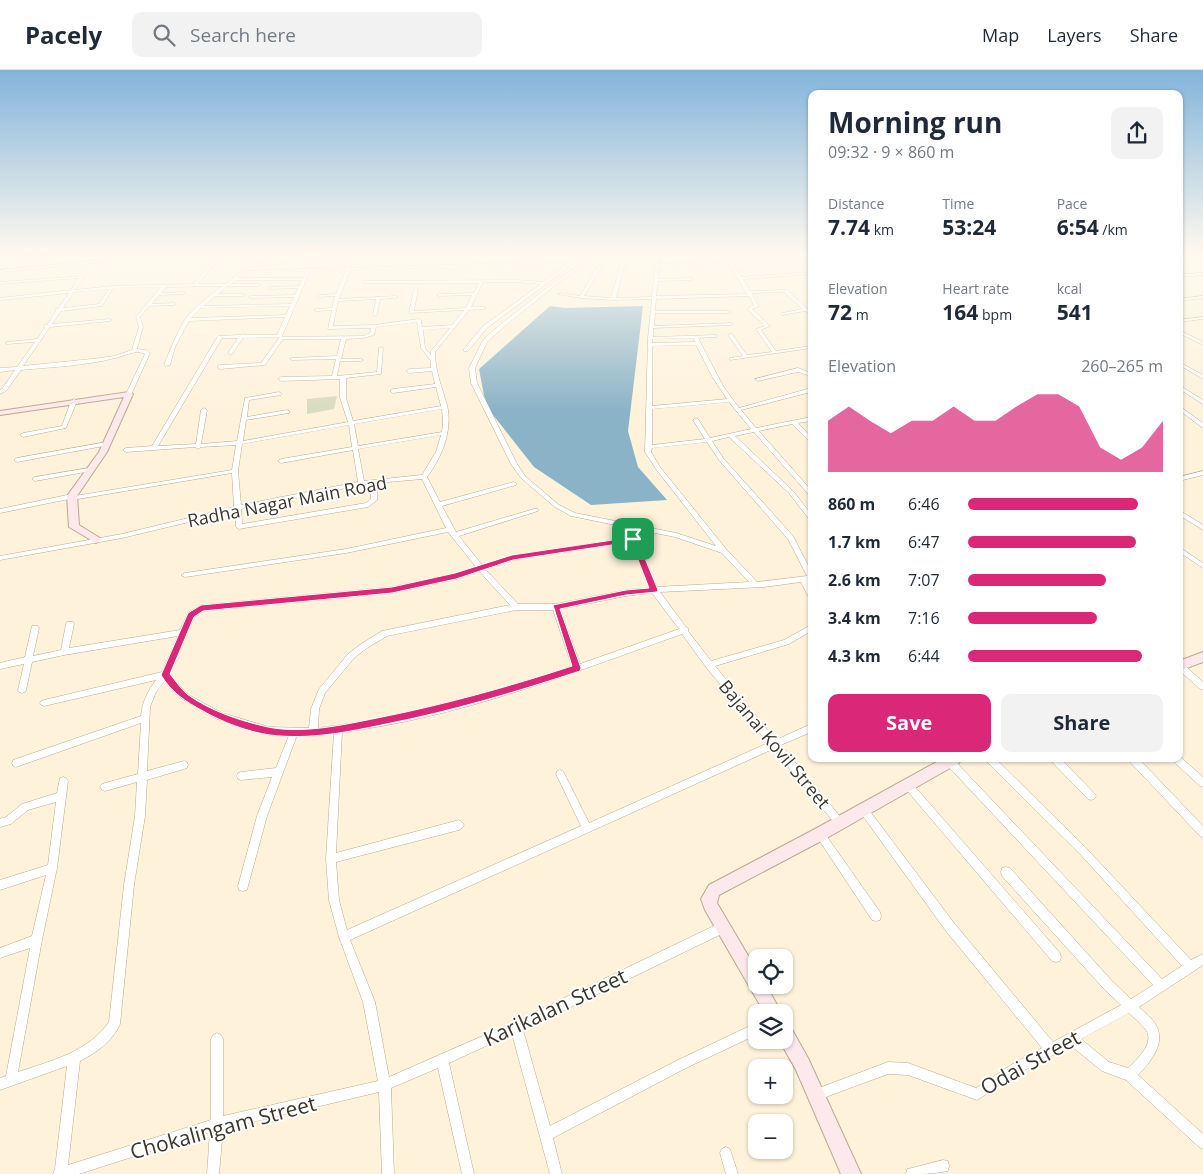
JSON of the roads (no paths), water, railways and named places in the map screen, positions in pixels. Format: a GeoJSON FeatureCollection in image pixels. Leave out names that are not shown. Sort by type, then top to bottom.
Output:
{"type":"FeatureCollection","features":[{"type":"Feature","properties":{"kind":"street"},"geometry":{"type":"LineString","coordinates":[[0,392],[4,390],[20,368],[60,307]]}},
{"type":"Feature","properties":{"kind":"street"},"geometry":{"type":"LineString","coordinates":[[57,310],[82,307]]}},
{"type":"Feature","properties":{"kind":"street"},"geometry":{"type":"LineString","coordinates":[[134,350],[141,327],[138,317],[147,307]]}},
{"type":"Feature","properties":{"kind":"street"},"geometry":{"type":"LineString","coordinates":[[167,365],[173,347],[187,320],[199,307],[222,307]]}},
{"type":"Feature","properties":{"kind":"street"},"geometry":{"type":"LineString","coordinates":[[220,367],[263,364],[280,337],[292,307]]}},
{"type":"Feature","properties":{"kind":"street"},"geometry":{"type":"LineString","coordinates":[[375,315],[376,307]]}},
{"type":"Feature","properties":{"kind":"street"},"geometry":{"type":"LineString","coordinates":[[411,307],[410,312],[484,308]]}},
{"type":"Feature","properties":{"kind":"street"},"geometry":{"type":"LineString","coordinates":[[466,350],[473,339],[485,327],[514,307]]}},
{"type":"Feature","properties":{"kind":"street"},"geometry":{"type":"LineString","coordinates":[[527,307],[485,341],[472,368],[472,376],[500,440],[522,476],[557,506],[573,514],[676,535],[724,551]]}},
{"type":"Feature","properties":{"kind":"street"},"geometry":{"type":"LineString","coordinates":[[653,307],[650,338],[648,452],[658,468],[724,551],[755,584]]}},
{"type":"Feature","properties":{"kind":"street"},"geometry":{"type":"LineString","coordinates":[[756,307],[750,309],[768,326],[758,329],[775,353]]}},
{"type":"Feature","properties":{"kind":"street"},"geometry":{"type":"LineString","coordinates":[[802,307],[806,310]]}},
{"type":"Feature","properties":{"kind":"street"},"geometry":{"type":"LineString","coordinates":[[468,308],[433,352],[432,361],[444,407],[446,424],[431,469],[424,477],[453,532],[480,568],[516,607]]}},
{"type":"Feature","properties":{"kind":"street"},"geometry":{"type":"LineString","coordinates":[[316,310],[334,309],[330,328],[374,326],[420,320],[423,348],[432,361]]}},
{"type":"Feature","properties":{"kind":"street"},"geometry":{"type":"LineString","coordinates":[[784,314],[806,310]]}},
{"type":"Feature","properties":{"kind":"street"},"geometry":{"type":"LineString","coordinates":[[652,312],[729,312]]}},
{"type":"Feature","properties":{"kind":"street"},"geometry":{"type":"LineString","coordinates":[[187,320],[288,316]]}},
{"type":"Feature","properties":{"kind":"street"},"geometry":{"type":"LineString","coordinates":[[1183,320],[1203,318]]}},
{"type":"Feature","properties":{"kind":"street"},"geometry":{"type":"LineString","coordinates":[[46,326],[110,320]]}},
{"type":"Feature","properties":{"kind":"street"},"geometry":{"type":"LineString","coordinates":[[651,327],[731,324]]}},
{"type":"Feature","properties":{"kind":"street"},"geometry":{"type":"LineString","coordinates":[[154,448],[220,336],[344,338],[370,335],[374,326]]}},
{"type":"Feature","properties":{"kind":"street"},"geometry":{"type":"LineString","coordinates":[[421,330],[453,326]]}},
{"type":"Feature","properties":{"kind":"street"},"geometry":{"type":"LineString","coordinates":[[1183,333],[1203,344]]}},
{"type":"Feature","properties":{"kind":"street"},"geometry":{"type":"LineString","coordinates":[[230,353],[243,335]]}},
{"type":"Feature","properties":{"kind":"street"},"geometry":{"type":"LineString","coordinates":[[730,335],[746,357]]}},
{"type":"Feature","properties":{"kind":"street"},"geometry":{"type":"LineString","coordinates":[[650,338],[714,336]]}},
{"type":"Feature","properties":{"kind":"street"},"geometry":{"type":"LineString","coordinates":[[695,337],[731,400],[740,409],[753,430],[808,491]]}},
{"type":"Feature","properties":{"kind":"street"},"geometry":{"type":"LineString","coordinates":[[334,378],[344,338]]}},
{"type":"Feature","properties":{"kind":"street"},"geometry":{"type":"LineString","coordinates":[[7,343],[38,340]]}},
{"type":"Feature","properties":{"kind":"street"},"geometry":{"type":"LineString","coordinates":[[650,345],[698,343]]}},
{"type":"Feature","properties":{"kind":"street"},"geometry":{"type":"LineString","coordinates":[[281,379],[334,378],[379,373],[381,348]]}},
{"type":"Feature","properties":{"kind":"street"},"geometry":{"type":"LineString","coordinates":[[732,359],[808,348]]}},
{"type":"Feature","properties":{"kind":"street"},"geometry":{"type":"LineString","coordinates":[[0,370],[113,357],[134,350],[148,353],[128,394],[108,444],[72,497],[74,527],[96,540]]}},
{"type":"Feature","properties":{"kind":"street"},"geometry":{"type":"LineString","coordinates":[[292,359],[339,358],[361,360]]}},
{"type":"Feature","properties":{"kind":"street"},"geometry":{"type":"LineString","coordinates":[[1183,365],[1203,377]]}},
{"type":"Feature","properties":{"kind":"street"},"geometry":{"type":"LineString","coordinates":[[758,379],[808,368]]}},
{"type":"Feature","properties":{"kind":"street"},"geometry":{"type":"LineString","coordinates":[[409,371],[434,369]]}},
{"type":"Feature","properties":{"kind":"street"},"geometry":{"type":"LineString","coordinates":[[798,370],[808,374]]}},
{"type":"Feature","properties":{"kind":"street"},"geometry":{"type":"LineString","coordinates":[[343,377],[343,398],[351,423],[361,482]]}},
{"type":"Feature","properties":{"kind":"street"},"geometry":{"type":"LineString","coordinates":[[393,391],[438,385]]}},
{"type":"Feature","properties":{"kind":"street"},"geometry":{"type":"LineString","coordinates":[[1183,390],[1203,402]]}},
{"type":"Feature","properties":{"kind":"street"},"geometry":{"type":"LineString","coordinates":[[740,409],[808,391]]}},
{"type":"Feature","properties":{"kind":"street"},"geometry":{"type":"LineString","coordinates":[[0,413],[128,394]]}},
{"type":"Feature","properties":{"kind":"street"},"geometry":{"type":"LineString","coordinates":[[279,394],[247,396],[235,471],[238,525],[241,528],[360,507],[374,500],[374,482]]}},
{"type":"Feature","properties":{"kind":"street"},"geometry":{"type":"LineString","coordinates":[[649,408],[731,400]]}},
{"type":"Feature","properties":{"kind":"street"},"geometry":{"type":"LineString","coordinates":[[23,435],[64,427],[74,402]]}},
{"type":"Feature","properties":{"kind":"street"},"geometry":{"type":"LineString","coordinates":[[126,450],[240,443],[444,407]]}},
{"type":"Feature","properties":{"kind":"street"},"geometry":{"type":"LineString","coordinates":[[198,447],[204,410]]}},
{"type":"Feature","properties":{"kind":"street"},"geometry":{"type":"LineString","coordinates":[[1183,411],[1203,426]]}},
{"type":"Feature","properties":{"kind":"street"},"geometry":{"type":"LineString","coordinates":[[244,419],[287,412]]}},
{"type":"Feature","properties":{"kind":"street"},"geometry":{"type":"LineString","coordinates":[[696,420],[707,440],[721,459],[791,538],[808,572]]}},
{"type":"Feature","properties":{"kind":"street"},"geometry":{"type":"LineString","coordinates":[[649,446],[707,440],[808,420]]}},
{"type":"Feature","properties":{"kind":"street"},"geometry":{"type":"LineString","coordinates":[[794,423],[808,437]]}},
{"type":"Feature","properties":{"kind":"street"},"geometry":{"type":"LineString","coordinates":[[282,462],[444,433]]}},
{"type":"Feature","properties":{"kind":"street"},"geometry":{"type":"LineString","coordinates":[[730,435],[791,492],[808,514]]}},
{"type":"Feature","properties":{"kind":"street"},"geometry":{"type":"LineString","coordinates":[[17,460],[108,444]]}},
{"type":"Feature","properties":{"kind":"street"},"geometry":{"type":"LineString","coordinates":[[35,479],[89,470]]}},
{"type":"Feature","properties":{"kind":"street"},"geometry":{"type":"LineString","coordinates":[[0,511],[72,497],[235,471]]}},
{"type":"Feature","properties":{"kind":"street"},"geometry":{"type":"LineString","coordinates":[[1183,478],[1203,473]]}},
{"type":"Feature","properties":{"kind":"street","name":"Radha Nagar Main Road"},"geometry":{"type":"LineString","coordinates":[[2,558],[96,540],[237,507],[361,482],[424,477]]}},
{"type":"Feature","properties":{"kind":"street"},"geometry":{"type":"LineString","coordinates":[[438,505],[514,484]]}},
{"type":"Feature","properties":{"kind":"street"},"geometry":{"type":"LineString","coordinates":[[185,575],[346,551],[453,532],[536,510]]}},
{"type":"Feature","properties":{"kind":"street"},"geometry":{"type":"LineString","coordinates":[[1183,515],[1203,528]]}},
{"type":"Feature","properties":{"kind":"street"},"geometry":{"type":"LineString","coordinates":[[6,1082],[74,1058],[104,1039],[114,1024],[143,778],[145,718],[149,698],[165,675],[191,615],[201,608],[392,590],[456,576],[541,552],[633,539],[645,529]]}},
{"type":"Feature","properties":{"kind":"street"},"geometry":{"type":"LineString","coordinates":[[633,539],[654,590],[709,665],[786,642],[808,630]]}},
{"type":"Feature","properties":{"kind":"street"},"geometry":{"type":"LineString","coordinates":[[1183,552],[1203,566]]}},
{"type":"Feature","properties":{"kind":"street"},"geometry":{"type":"LineString","coordinates":[[0,566],[2,558]]}},
{"type":"Feature","properties":{"kind":"street"},"geometry":{"type":"LineString","coordinates":[[313,732],[315,709],[322,691],[351,656],[385,633],[516,607],[556,607],[626,593],[808,578]]}},
{"type":"Feature","properties":{"kind":"street"},"geometry":{"type":"LineString","coordinates":[[803,579],[808,588]]}},
{"type":"Feature","properties":{"kind":"street"},"geometry":{"type":"LineString","coordinates":[[556,607],[576,668]]}},
{"type":"Feature","properties":{"kind":"street"},"geometry":{"type":"LineString","coordinates":[[64,652],[70,624]]}},
{"type":"Feature","properties":{"kind":"street"},"geometry":{"type":"LineString","coordinates":[[22,690],[35,628]]}},
{"type":"Feature","properties":{"kind":"street"},"geometry":{"type":"LineString","coordinates":[[165,675],[184,696],[220,716],[269,731],[313,732],[338,730],[422,713],[515,688],[685,630]]}},
{"type":"Feature","properties":{"kind":"street"},"geometry":{"type":"LineString","coordinates":[[0,666],[64,652],[183,632]]}},
{"type":"Feature","properties":{"kind":"street"},"geometry":{"type":"LineString","coordinates":[[1183,664],[1203,657]]}},
{"type":"Feature","properties":{"kind":"street","name":"Bajanai Kovil Street"},"geometry":{"type":"LineString","coordinates":[[709,665],[840,823]]}},
{"type":"Feature","properties":{"kind":"street"},"geometry":{"type":"LineString","coordinates":[[1183,670],[1203,687]]}},
{"type":"Feature","properties":{"kind":"street"},"geometry":{"type":"LineString","coordinates":[[44,703],[165,675]]}},
{"type":"Feature","properties":{"kind":"street"},"geometry":{"type":"LineString","coordinates":[[16,762],[145,718]]}},
{"type":"Feature","properties":{"kind":"street"},"geometry":{"type":"LineString","coordinates":[[344,937],[808,729]]}},
{"type":"Feature","properties":{"kind":"street"},"geometry":{"type":"LineString","coordinates":[[338,730],[331,859],[334,900],[344,937],[369,1002],[386,1085],[388,1174]]}},
{"type":"Feature","properties":{"kind":"street"},"geometry":{"type":"LineString","coordinates":[[242,886],[262,816],[294,732]]}},
{"type":"Feature","properties":{"kind":"street"},"geometry":{"type":"LineString","coordinates":[[748,968],[710,905],[709,899],[714,890],[820,834],[948,762]]}},
{"type":"Feature","properties":{"kind":"street"},"geometry":{"type":"LineString","coordinates":[[954,762],[1161,986]]}},
{"type":"Feature","properties":{"kind":"street"},"geometry":{"type":"LineString","coordinates":[[993,762],[1083,852],[1190,967]]}},
{"type":"Feature","properties":{"kind":"street"},"geometry":{"type":"LineString","coordinates":[[1058,762],[1091,796]]}},
{"type":"Feature","properties":{"kind":"street"},"geometry":{"type":"LineString","coordinates":[[1136,762],[1203,833]]}},
{"type":"Feature","properties":{"kind":"street"},"geometry":{"type":"LineString","coordinates":[[1180,762],[1203,783]]}},
{"type":"Feature","properties":{"kind":"street"},"geometry":{"type":"LineString","coordinates":[[105,787],[143,778],[184,765]]}},
{"type":"Feature","properties":{"kind":"street"},"geometry":{"type":"LineString","coordinates":[[241,776],[278,772]]}},
{"type":"Feature","properties":{"kind":"street"},"geometry":{"type":"LineString","coordinates":[[560,774],[587,829]]}},
{"type":"Feature","properties":{"kind":"street"},"geometry":{"type":"LineString","coordinates":[[6,1082],[52,868],[63,781]]}},
{"type":"Feature","properties":{"kind":"street"},"geometry":{"type":"LineString","coordinates":[[907,784],[1056,957]]}},
{"type":"Feature","properties":{"kind":"street"},"geometry":{"type":"LineString","coordinates":[[0,823],[8,821],[26,807],[60,796]]}},
{"type":"Feature","properties":{"kind":"street"},"geometry":{"type":"LineString","coordinates":[[863,809],[950,927],[1052,1050]]}},
{"type":"Feature","properties":{"kind":"street"},"geometry":{"type":"LineString","coordinates":[[331,859],[459,825]]}},
{"type":"Feature","properties":{"kind":"street"},"geometry":{"type":"LineString","coordinates":[[820,834],[876,916]]}},
{"type":"Feature","properties":{"kind":"street"},"geometry":{"type":"LineString","coordinates":[[0,884],[52,868]]}},
{"type":"Feature","properties":{"kind":"street"},"geometry":{"type":"LineString","coordinates":[[1006,872],[1151,1027],[1156,1041],[1154,1046],[1130,1075]]}},
{"type":"Feature","properties":{"kind":"street","name":"Karikalan Street"},"geometry":{"type":"LineString","coordinates":[[386,1085],[516,1027],[724,927]]}},
{"type":"Feature","properties":{"kind":"street"},"geometry":{"type":"LineString","coordinates":[[0,953],[37,940]]}},
{"type":"Feature","properties":{"kind":"street","name":"Odai Street"},"geometry":{"type":"LineString","coordinates":[[815,1095],[888,1068],[908,1069],[977,1094],[1016,1069],[1130,1006],[1203,959]]}},
{"type":"Feature","properties":{"kind":"street"},"geometry":{"type":"LineString","coordinates":[[516,1027],[556,1174]]}},
{"type":"Feature","properties":{"kind":"street"},"geometry":{"type":"LineString","coordinates":[[546,1135],[682,1064],[748,1033]]}},
{"type":"Feature","properties":{"kind":"street"},"geometry":{"type":"LineString","coordinates":[[212,1174],[217,1124],[217,1039]]}},
{"type":"Feature","properties":{"kind":"street"},"geometry":{"type":"LineString","coordinates":[[1072,1039],[1106,1067],[1130,1075],[1203,1143]]}},
{"type":"Feature","properties":{"kind":"street"},"geometry":{"type":"LineString","coordinates":[[793,1048],[851,1174]]}},
{"type":"Feature","properties":{"kind":"street"},"geometry":{"type":"LineString","coordinates":[[60,1174],[74,1058]]}},
{"type":"Feature","properties":{"kind":"street"},"geometry":{"type":"LineString","coordinates":[[442,1059],[468,1174]]}},
{"type":"Feature","properties":{"kind":"street","name":"Chokalingam Street"},"geometry":{"type":"LineString","coordinates":[[60,1174],[217,1124],[386,1085]]}},
{"type":"Feature","properties":{"kind":"street"},"geometry":{"type":"LineString","coordinates":[[726,1153],[732,1174]]}},
{"type":"Feature","properties":{"kind":"street"},"geometry":{"type":"LineString","coordinates":[[912,1174],[943,1166]]}},
{"type":"Feature","properties":{"kind":"water"},"geometry":{"type":"Polygon","coordinates":[[[549,307],[643,307],[628,431],[638,467],[667,500],[591,505],[534,467],[486,406],[479,369],[549,307]]]}}]}
